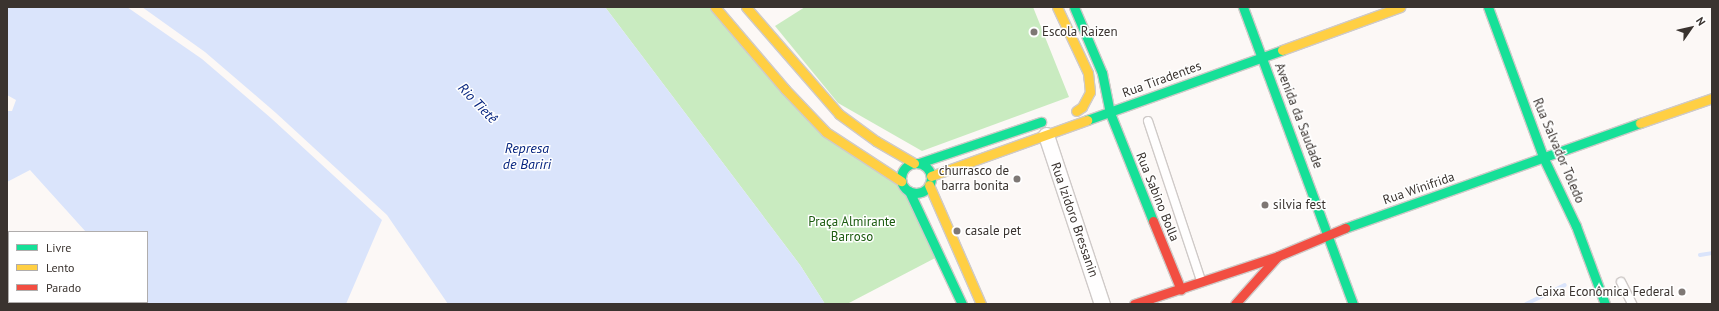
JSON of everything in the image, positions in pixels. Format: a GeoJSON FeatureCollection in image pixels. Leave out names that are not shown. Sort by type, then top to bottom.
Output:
{"type":"FeatureCollection","features":[{"type":"Feature","properties":{"kind":"street"},"geometry":{"type":"LineString","coordinates":[[715,7],[785,89],[826,132],[901,181],[909,191],[962,304]]}},
{"type":"Feature","properties":{"kind":"street"},"geometry":{"type":"LineString","coordinates":[[746,7],[839,114],[876,141],[916,163],[925,166],[981,304]]}},
{"type":"Feature","properties":{"kind":"street"},"geometry":{"type":"LineString","coordinates":[[1057,7],[1088,73],[1090,92],[1082,107],[1073,112],[1091,109],[1110,113]]}},
{"type":"Feature","properties":{"kind":"street","name":"Rua Sabino Bolla"},"geometry":{"type":"LineString","coordinates":[[1074,7],[1102,73],[1110,113],[1181,290]]}},
{"type":"Feature","properties":{"kind":"street","name":"Avenida da Saudade"},"geometry":{"type":"LineString","coordinates":[[1244,7],[1353,304]]}},
{"type":"Feature","properties":{"kind":"street","name":"Rua Tiradentes"},"geometry":{"type":"LineString","coordinates":[[930,181],[1046,135],[1400,7]]}},
{"type":"Feature","properties":{"kind":"street","name":"Rua Salvador Toledo"},"geometry":{"type":"LineString","coordinates":[[1488,7],[1544,159],[1576,226],[1590,268],[1605,304]]}},
{"type":"Feature","properties":{"kind":"street","name":"Rua Winifrida"},"geometry":{"type":"LineString","coordinates":[[1134,304],[1181,290],[1278,256],[1328,234],[1544,159],[1712,98]]}},
{"type":"Feature","properties":{"kind":"street"},"geometry":{"type":"LineString","coordinates":[[901,181],[905,167],[1049,119]]}},
{"type":"Feature","properties":{"kind":"street","name":"Rua Izidoro Bressanin"},"geometry":{"type":"LineString","coordinates":[[1046,135],[1102,304]]}},
{"type":"Feature","properties":{"kind":"street"},"geometry":{"type":"LineString","coordinates":[[909,191],[918,193],[930,181]]}},
{"type":"Feature","properties":{"kind":"street"},"geometry":{"type":"LineString","coordinates":[[1232,301],[1278,256]]}},
{"type":"Feature","properties":{"kind":"street"},"geometry":{"type":"LineString","coordinates":[[1218,277],[1226,286]]}},
{"type":"Feature","properties":{"kind":"lane"},"geometry":{"type":"LineString","coordinates":[[1148,121],[1202,282]]}},
{"type":"Feature","properties":{"kind":"lane"},"geometry":{"type":"LineString","coordinates":[[1621,282],[1632,304]]}},
{"type":"Feature","properties":{"kind":"green space","name":"Praça Almirante Barroso"},"geometry":{"type":"Polygon","coordinates":[[[605,7],[714,7],[803,113],[904,189],[939,256],[847,304],[825,304],[800,265],[605,7]]]}},
{"type":"Feature","properties":{"kind":"green space"},"geometry":{"type":"Polygon","coordinates":[[[805,7],[1033,7],[1069,97],[922,151],[838,103],[775,26],[805,7]]]}},
{"type":"Feature","properties":{"kind":"water"},"geometry":{"type":"Polygon","coordinates":[[[7,7],[127,7],[202,59],[272,119],[382,220],[346,304],[143,304],[142,303],[148,303],[148,231],[85,231],[30,170],[7,182],[7,111],[12,111],[16,100],[7,95],[7,7]]]}},
{"type":"Feature","properties":{"kind":"water","name":"Represa de Bariri"},"geometry":{"type":"Polygon","coordinates":[[[142,7],[605,7],[800,265],[825,304],[448,304],[387,215],[276,113],[205,52],[142,7]]]}},
{"type":"Feature","properties":{"kind":"waterway"},"geometry":{"type":"LineString","coordinates":[[1700,255],[1712,253]]}},
{"type":"Feature","properties":{"kind":"waterway"},"geometry":{"type":"LineString","coordinates":[[1526,304],[1565,285]]}},
{"type":"Feature","properties":{"kind":"traffic: fast"},"geometry":{"type":"LineString","coordinates":[[1074,7],[1102,73],[1110,113],[1153,221]]}},
{"type":"Feature","properties":{"kind":"traffic: fast"},"geometry":{"type":"LineString","coordinates":[[1243,7],[1353,304]]}},
{"type":"Feature","properties":{"kind":"traffic: fast"},"geometry":{"type":"LineString","coordinates":[[1488,7],[1544,159],[1576,226],[1605,304]]}},
{"type":"Feature","properties":{"kind":"traffic: fast"},"geometry":{"type":"LineString","coordinates":[[1087,120],[1282,50]]}},
{"type":"Feature","properties":{"kind":"traffic: fast"},"geometry":{"type":"LineString","coordinates":[[919,163],[1041,122]]}},
{"type":"Feature","properties":{"kind":"traffic: fast"},"geometry":{"type":"LineString","coordinates":[[1345,228],[1640,123]]}},
{"type":"Feature","properties":{"kind":"traffic: fast"},"geometry":{"type":"LineString","coordinates":[[916,163],[927,167],[931,178],[927,189],[916,193],[905,189],[901,178],[905,167],[916,163]]}},
{"type":"Feature","properties":{"kind":"traffic: fast"},"geometry":{"type":"LineString","coordinates":[[909,191],[962,304]]}},
{"type":"Feature","properties":{"kind":"traffic: slow"},"geometry":{"type":"LineString","coordinates":[[715,7],[785,89],[826,132],[901,181]]}},
{"type":"Feature","properties":{"kind":"traffic: slow"},"geometry":{"type":"LineString","coordinates":[[746,7],[839,114],[876,141],[914,163]]}},
{"type":"Feature","properties":{"kind":"traffic: slow"},"geometry":{"type":"LineString","coordinates":[[1057,7],[1088,73],[1090,92],[1082,107],[1076,111]]}},
{"type":"Feature","properties":{"kind":"traffic: slow"},"geometry":{"type":"LineString","coordinates":[[1282,50],[1400,7]]}},
{"type":"Feature","properties":{"kind":"traffic: slow"},"geometry":{"type":"LineString","coordinates":[[1640,123],[1712,98]]}},
{"type":"Feature","properties":{"kind":"traffic: slow"},"geometry":{"type":"LineString","coordinates":[[931,176],[1087,120]]}},
{"type":"Feature","properties":{"kind":"traffic: slow"},"geometry":{"type":"LineString","coordinates":[[929,185],[981,304]]}},
{"type":"Feature","properties":{"kind":"traffic: jam"},"geometry":{"type":"LineString","coordinates":[[1153,221],[1181,290]]}},
{"type":"Feature","properties":{"kind":"traffic: jam"},"geometry":{"type":"LineString","coordinates":[[1134,304],[1278,256],[1345,228]]}},
{"type":"Feature","properties":{"kind":"traffic: jam"},"geometry":{"type":"LineString","coordinates":[[1235,304],[1277,257]]}},
{"type":"Feature","properties":{"kind":"place","name":"Escola Raizen"},"geometry":{"type":"Point","coordinates":[1034,32]}},
{"type":"Feature","properties":{"kind":"place","name":"churrasco de barra bonita"},"geometry":{"type":"Point","coordinates":[1017,179]}},
{"type":"Feature","properties":{"kind":"place","name":"silvia fest"},"geometry":{"type":"Point","coordinates":[1265,205]}},
{"type":"Feature","properties":{"kind":"place","name":"casale pet"},"geometry":{"type":"Point","coordinates":[957,231]}},
{"type":"Feature","properties":{"kind":"place","name":"Caixa Econômica Federal"},"geometry":{"type":"Point","coordinates":[1682,292]}},
{"type":"Feature","properties":{"kind":"water label","name":"Rio Tietê"},"geometry":{"type":"Point","coordinates":[478,103]}}]}
